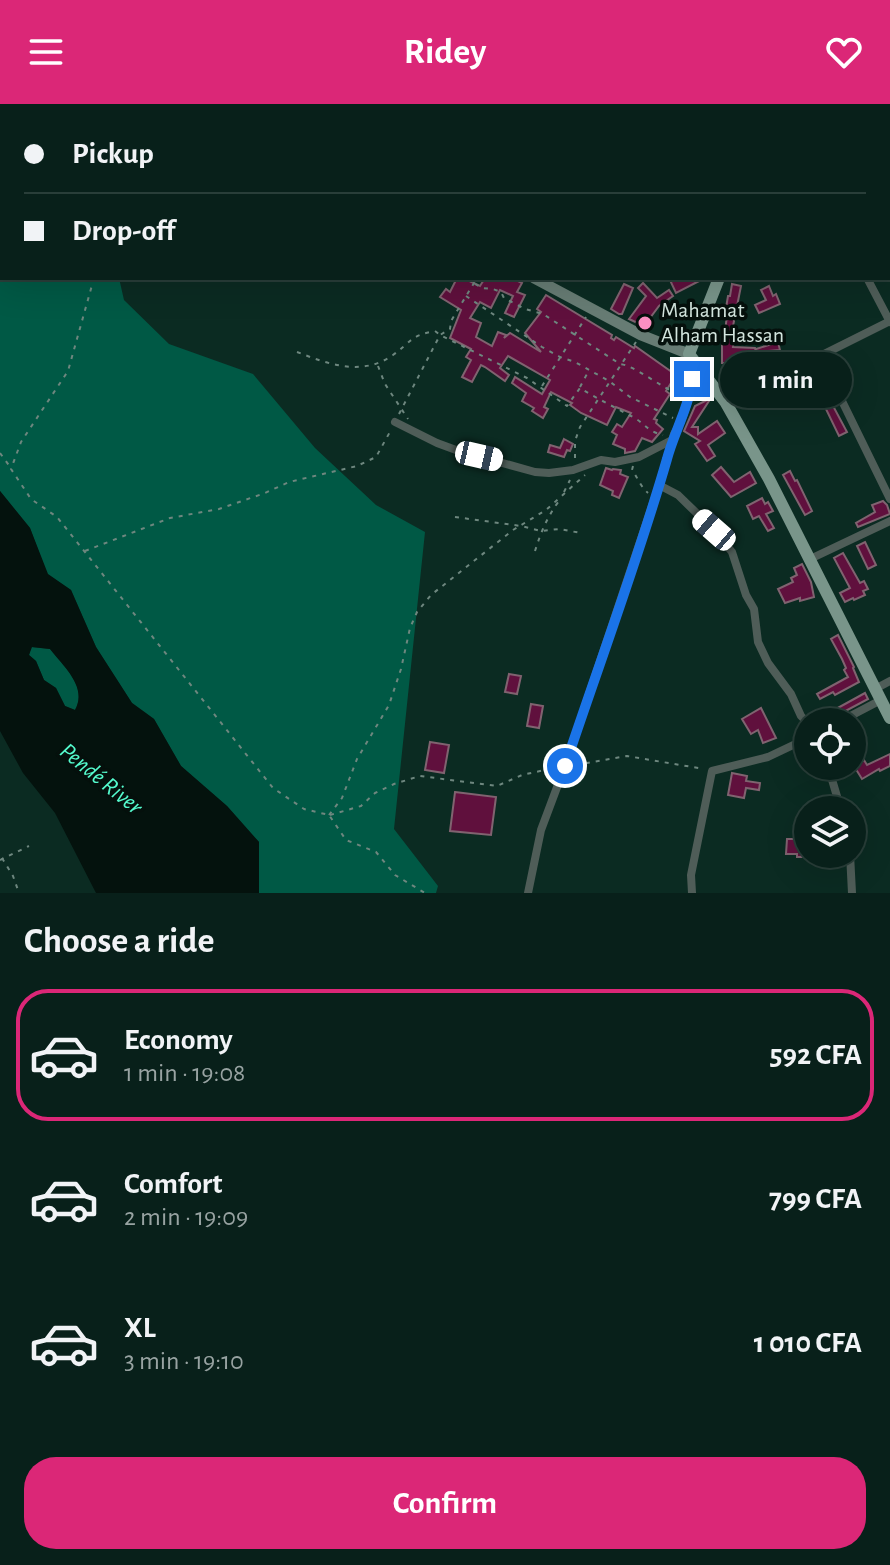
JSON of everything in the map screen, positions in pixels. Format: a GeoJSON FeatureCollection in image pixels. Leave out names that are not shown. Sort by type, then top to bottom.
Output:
{"type":"FeatureCollection","features":[{"type":"Feature","properties":{"kind":"main road"},"geometry":{"type":"LineString","coordinates":[[538,280],[641,335],[689,354],[709,378],[769,479],[890,718]]}},
{"type":"Feature","properties":{"kind":"main road"},"geometry":{"type":"LineString","coordinates":[[689,354],[718,280]]}},
{"type":"Feature","properties":{"kind":"street"},"geometry":{"type":"LineString","coordinates":[[726,403],[890,321],[868,280]]}},
{"type":"Feature","properties":{"kind":"street"},"geometry":{"type":"LineString","coordinates":[[530,891],[541,830],[673,437],[690,396],[692,379],[689,354]]}},
{"type":"Feature","properties":{"kind":"street"},"geometry":{"type":"LineString","coordinates":[[820,356],[890,499]]}},
{"type":"Feature","properties":{"kind":"street"},"geometry":{"type":"LineString","coordinates":[[395,422],[456,450],[549,473],[573,470],[601,460],[615,462],[639,457],[673,437]]}},
{"type":"Feature","properties":{"kind":"street"},"geometry":{"type":"LineString","coordinates":[[659,485],[678,495],[732,552],[746,595],[754,609],[758,642],[797,708]]}},
{"type":"Feature","properties":{"kind":"street"},"geometry":{"type":"LineString","coordinates":[[808,560],[890,521]]}},
{"type":"Feature","properties":{"kind":"street"},"geometry":{"type":"LineString","coordinates":[[858,708],[890,681]]}},
{"type":"Feature","properties":{"kind":"street"},"geometry":{"type":"LineString","coordinates":[[692,893],[693,864],[712,771],[768,757],[794,745]]}},
{"type":"Feature","properties":{"kind":"street"},"geometry":{"type":"LineString","coordinates":[[851,868],[852,893]]}},
{"type":"Feature","properties":{"kind":"path"},"geometry":{"type":"LineString","coordinates":[[11,469],[21,442],[68,371],[93,280]]}},
{"type":"Feature","properties":{"kind":"path"},"geometry":{"type":"LineString","coordinates":[[84,552],[170,518],[219,509],[289,482],[357,466],[376,457],[440,335],[450,329],[451,321],[476,280]]}},
{"type":"Feature","properties":{"kind":"path"},"geometry":{"type":"LineString","coordinates":[[474,283],[501,292],[514,305],[543,314],[620,364],[628,364],[670,391],[690,396]]}},
{"type":"Feature","properties":{"kind":"path"},"geometry":{"type":"LineString","coordinates":[[466,296],[509,327],[560,357],[575,362],[630,397],[681,422]]}},
{"type":"Feature","properties":{"kind":"path"},"geometry":{"type":"LineString","coordinates":[[541,387],[591,309]]}},
{"type":"Feature","properties":{"kind":"path"},"geometry":{"type":"LineString","coordinates":[[297,352],[336,367],[377,365],[411,339],[435,331],[515,372],[567,406],[589,370]]}},
{"type":"Feature","properties":{"kind":"path"},"geometry":{"type":"LineString","coordinates":[[535,551],[541,531],[562,496],[575,465],[575,441],[580,427],[641,335]]}},
{"type":"Feature","properties":{"kind":"path"},"geometry":{"type":"LineString","coordinates":[[377,365],[415,433]]}},
{"type":"Feature","properties":{"kind":"path"},"geometry":{"type":"LineString","coordinates":[[580,388],[634,417],[654,433],[673,437]]}},
{"type":"Feature","properties":{"kind":"path"},"geometry":{"type":"LineString","coordinates":[[0,453],[31,499],[57,517],[273,788],[304,809],[329,815],[361,806],[375,793],[420,776],[497,786],[522,775],[627,756],[712,771]]}},
{"type":"Feature","properties":{"kind":"path"},"geometry":{"type":"LineString","coordinates":[[639,457],[632,470],[638,483],[654,500]]}},
{"type":"Feature","properties":{"kind":"path"},"geometry":{"type":"LineString","coordinates":[[329,815],[342,798],[357,759],[389,705],[417,612],[431,595],[546,510],[601,460]]}},
{"type":"Feature","properties":{"kind":"path"},"geometry":{"type":"LineString","coordinates":[[455,517],[541,531],[559,529],[581,533]]}},
{"type":"Feature","properties":{"kind":"path"},"geometry":{"type":"LineString","coordinates":[[329,815],[346,840],[376,852],[395,875],[425,893]]}},
{"type":"Feature","properties":{"kind":"path"},"geometry":{"type":"LineString","coordinates":[[19,893],[13,876],[1,859],[29,846]]}},
{"type":"Feature","properties":{"kind":"green space"},"geometry":{"type":"Polygon","coordinates":[[[0,280],[119,280],[124,300],[169,344],[253,374],[315,448],[376,505],[425,532],[394,829],[438,886],[436,893],[259,893],[259,842],[227,806],[181,766],[154,719],[132,703],[96,647],[71,590],[47,574],[30,528],[0,491],[0,280]]]}},
{"type":"Feature","properties":{"kind":"green space"},"geometry":{"type":"Polygon","coordinates":[[[31,647],[50,649],[73,677],[79,693],[75,710],[65,706],[56,688],[44,680],[36,661],[29,655],[31,647]]]}},
{"type":"Feature","properties":{"kind":"water","name":"Pendé River"},"geometry":{"type":"Polygon","coordinates":[[[0,491],[30,528],[48,574],[71,590],[96,647],[132,703],[154,719],[181,766],[227,806],[259,842],[259,893],[96,893],[55,813],[23,773],[0,731],[0,491]],[[32,647],[29,655],[36,661],[44,680],[56,688],[65,706],[75,710],[78,701],[76,685],[50,649],[32,647]]]}},
{"type":"Feature","properties":{"kind":"building"},"geometry":{"type":"Polygon","coordinates":[[[456,280],[467,280],[480,286],[484,280],[516,280],[522,283],[517,292],[525,295],[514,317],[505,313],[513,296],[500,290],[491,308],[480,302],[470,318],[481,323],[476,337],[492,346],[498,332],[506,335],[504,338],[510,333],[541,352],[525,333],[541,312],[537,309],[546,295],[612,335],[614,340],[616,337],[635,346],[676,375],[666,391],[670,394],[654,419],[663,429],[652,442],[642,438],[635,451],[625,453],[625,449],[613,444],[617,435],[612,432],[617,424],[622,427],[631,413],[616,407],[607,425],[581,413],[570,405],[572,403],[551,392],[543,418],[522,401],[526,393],[512,383],[515,377],[542,394],[550,380],[508,356],[500,368],[509,375],[505,381],[481,365],[472,382],[462,377],[471,360],[466,357],[471,349],[450,338],[461,310],[440,297],[446,289],[450,292],[456,280]]]}},
{"type":"Feature","properties":{"kind":"building"},"geometry":{"type":"Polygon","coordinates":[[[670,280],[701,280],[676,293],[670,280]]]}},
{"type":"Feature","properties":{"kind":"building"},"geometry":{"type":"Polygon","coordinates":[[[643,283],[657,298],[669,290],[673,296],[659,306],[644,326],[629,319],[646,296],[638,288],[643,283]]]}},
{"type":"Feature","properties":{"kind":"building"},"geometry":{"type":"Polygon","coordinates":[[[624,284],[633,288],[622,314],[619,314],[611,309],[624,284]]]}},
{"type":"Feature","properties":{"kind":"building"},"geometry":{"type":"Polygon","coordinates":[[[732,284],[741,286],[732,331],[735,332],[733,347],[755,348],[758,357],[738,357],[746,377],[754,374],[757,380],[735,390],[722,363],[722,338],[732,284]]]}},
{"type":"Feature","properties":{"kind":"building"},"geometry":{"type":"Polygon","coordinates":[[[769,286],[780,304],[759,313],[755,305],[766,300],[761,290],[769,286]]]}},
{"type":"Feature","properties":{"kind":"building"},"geometry":{"type":"Polygon","coordinates":[[[778,342],[780,350],[756,352],[756,349],[778,342]]]}},
{"type":"Feature","properties":{"kind":"building"},"geometry":{"type":"Polygon","coordinates":[[[711,398],[692,427],[698,427],[698,434],[717,421],[725,433],[708,445],[715,456],[707,461],[695,444],[700,441],[684,431],[695,406],[711,398]]]}},
{"type":"Feature","properties":{"kind":"building"},"geometry":{"type":"Polygon","coordinates":[[[832,404],[847,432],[839,436],[825,407],[832,404]]]}},
{"type":"Feature","properties":{"kind":"building"},"geometry":{"type":"Polygon","coordinates":[[[564,439],[573,444],[564,457],[548,452],[550,445],[560,448],[564,439]]]}},
{"type":"Feature","properties":{"kind":"building"},"geometry":{"type":"Polygon","coordinates":[[[721,467],[734,482],[750,472],[756,483],[731,497],[712,475],[721,467]]]}},
{"type":"Feature","properties":{"kind":"building"},"geometry":{"type":"Polygon","coordinates":[[[606,468],[621,470],[620,474],[628,477],[619,498],[600,485],[606,468]]]}},
{"type":"Feature","properties":{"kind":"building"},"geometry":{"type":"Polygon","coordinates":[[[790,471],[812,511],[805,515],[783,475],[790,471]]]}},
{"type":"Feature","properties":{"kind":"building"},"geometry":{"type":"Polygon","coordinates":[[[762,498],[773,511],[766,514],[774,528],[768,531],[759,516],[753,519],[747,506],[762,498]]]}},
{"type":"Feature","properties":{"kind":"building"},"geometry":{"type":"Polygon","coordinates":[[[883,501],[890,514],[858,527],[856,523],[875,512],[872,505],[883,501]]]}},
{"type":"Feature","properties":{"kind":"building"},"geometry":{"type":"Polygon","coordinates":[[[865,542],[876,565],[868,569],[857,546],[865,542]]]}},
{"type":"Feature","properties":{"kind":"building"},"geometry":{"type":"Polygon","coordinates":[[[843,553],[860,583],[864,581],[868,589],[863,591],[865,595],[845,602],[840,593],[850,588],[834,558],[843,553]]]}},
{"type":"Feature","properties":{"kind":"building"},"geometry":{"type":"Polygon","coordinates":[[[802,564],[814,597],[785,603],[778,589],[793,582],[791,578],[797,575],[794,568],[802,564]]]}},
{"type":"Feature","properties":{"kind":"building"},"geometry":{"type":"Polygon","coordinates":[[[838,635],[859,682],[820,699],[817,694],[848,677],[831,639],[838,635]]]}},
{"type":"Feature","properties":{"kind":"building"},"geometry":{"type":"Polygon","coordinates":[[[509,674],[521,676],[517,694],[505,692],[509,674]]]}},
{"type":"Feature","properties":{"kind":"building"},"geometry":{"type":"Polygon","coordinates":[[[865,693],[868,699],[851,708],[838,708],[865,693]]]}},
{"type":"Feature","properties":{"kind":"building"},"geometry":{"type":"Polygon","coordinates":[[[531,704],[543,706],[539,728],[527,726],[531,704]]]}},
{"type":"Feature","properties":{"kind":"building"},"geometry":{"type":"Polygon","coordinates":[[[761,708],[776,738],[763,743],[758,730],[751,734],[742,719],[761,708]]]}},
{"type":"Feature","properties":{"kind":"building"},"geometry":{"type":"Polygon","coordinates":[[[430,742],[449,745],[444,773],[425,770],[430,742]]]}},
{"type":"Feature","properties":{"kind":"building"},"geometry":{"type":"Polygon","coordinates":[[[890,754],[890,766],[866,777],[867,765],[890,754]]]}},
{"type":"Feature","properties":{"kind":"building"},"geometry":{"type":"Polygon","coordinates":[[[732,773],[747,776],[746,781],[760,783],[759,790],[746,788],[744,798],[728,795],[732,773]]]}},
{"type":"Feature","properties":{"kind":"building"},"geometry":{"type":"Polygon","coordinates":[[[455,792],[496,797],[491,835],[450,831],[455,792]]]}},
{"type":"Feature","properties":{"kind":"building"},"geometry":{"type":"Polygon","coordinates":[[[787,839],[794,839],[794,854],[786,854],[787,839]]]}},
{"type":"Feature","properties":{"kind":"place","name":"Mahamat Alham Hassan"},"geometry":{"type":"Point","coordinates":[645,323]}},
{"type":"Feature","properties":{"kind":"route"},"geometry":{"type":"LineString","coordinates":[[565,766],[674,434],[690,396],[692,379]]}}]}
